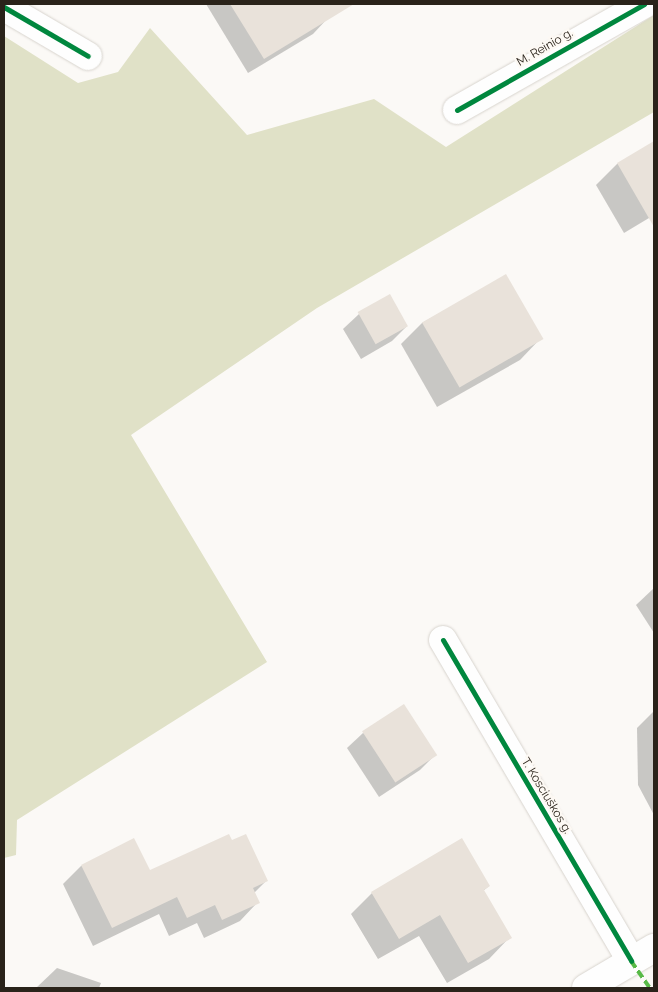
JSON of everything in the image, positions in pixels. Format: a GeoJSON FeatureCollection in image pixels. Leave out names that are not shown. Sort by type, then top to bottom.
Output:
{"type":"FeatureCollection","features":[{"type":"Feature","properties":{"kind":"street","name":"M. Reinio g."},"geometry":{"type":"LineString","coordinates":[[457,110],[644,4]]}},
{"type":"Feature","properties":{"kind":"street"},"geometry":{"type":"LineString","coordinates":[[4,8],[88,56]]}},
{"type":"Feature","properties":{"kind":"street","name":"T. Kosciuškos g."},"geometry":{"type":"LineString","coordinates":[[442,640],[643,954]]}},
{"type":"Feature","properties":{"kind":"street"},"geometry":{"type":"LineString","coordinates":[[586,988],[643,954]]}},
{"type":"Feature","properties":{"kind":"green space"},"geometry":{"type":"Polygon","coordinates":[[[654,15],[654,112],[317,308],[131,435],[267,662],[17,820],[16,855],[4,858],[4,36],[78,83],[118,72],[150,28],[247,135],[374,99],[446,147],[654,15]]]}},
{"type":"Feature","properties":{"kind":"building"},"geometry":{"type":"Polygon","coordinates":[[[230,4],[354,4],[264,59],[230,4]]]}},
{"type":"Feature","properties":{"kind":"building"},"geometry":{"type":"Polygon","coordinates":[[[654,141],[654,227],[617,163],[654,141]]]}},
{"type":"Feature","properties":{"kind":"building"},"geometry":{"type":"Polygon","coordinates":[[[506,274],[544,339],[459,387],[422,322],[506,274]]]}},
{"type":"Feature","properties":{"kind":"building"},"geometry":{"type":"Polygon","coordinates":[[[390,294],[408,326],[376,344],[358,312],[390,294]]]}},
{"type":"Feature","properties":{"kind":"building"},"geometry":{"type":"Polygon","coordinates":[[[404,704],[437,755],[395,782],[362,731],[404,704]]]}},
{"type":"Feature","properties":{"kind":"building"},"geometry":{"type":"Polygon","coordinates":[[[229,834],[232,840],[246,834],[268,881],[253,888],[260,903],[222,920],[215,905],[187,918],[177,897],[112,928],[81,865],[134,838],[150,870],[229,834]]]}},
{"type":"Feature","properties":{"kind":"building"},"geometry":{"type":"Polygon","coordinates":[[[462,838],[490,886],[484,890],[512,938],[468,963],[440,915],[399,939],[371,892],[462,838]]]}},
{"type":"Feature","properties":{"kind":"marked path"},"geometry":{"type":"LineString","coordinates":[[631,961],[650,988]]}},
{"type":"Feature","properties":{"kind":"cycle path"},"geometry":{"type":"LineString","coordinates":[[457,110],[644,4]]}},
{"type":"Feature","properties":{"kind":"cycle path"},"geometry":{"type":"LineString","coordinates":[[4,7],[88,56]]}},
{"type":"Feature","properties":{"kind":"cycle path"},"geometry":{"type":"LineString","coordinates":[[443,640],[631,961]]}}]}
